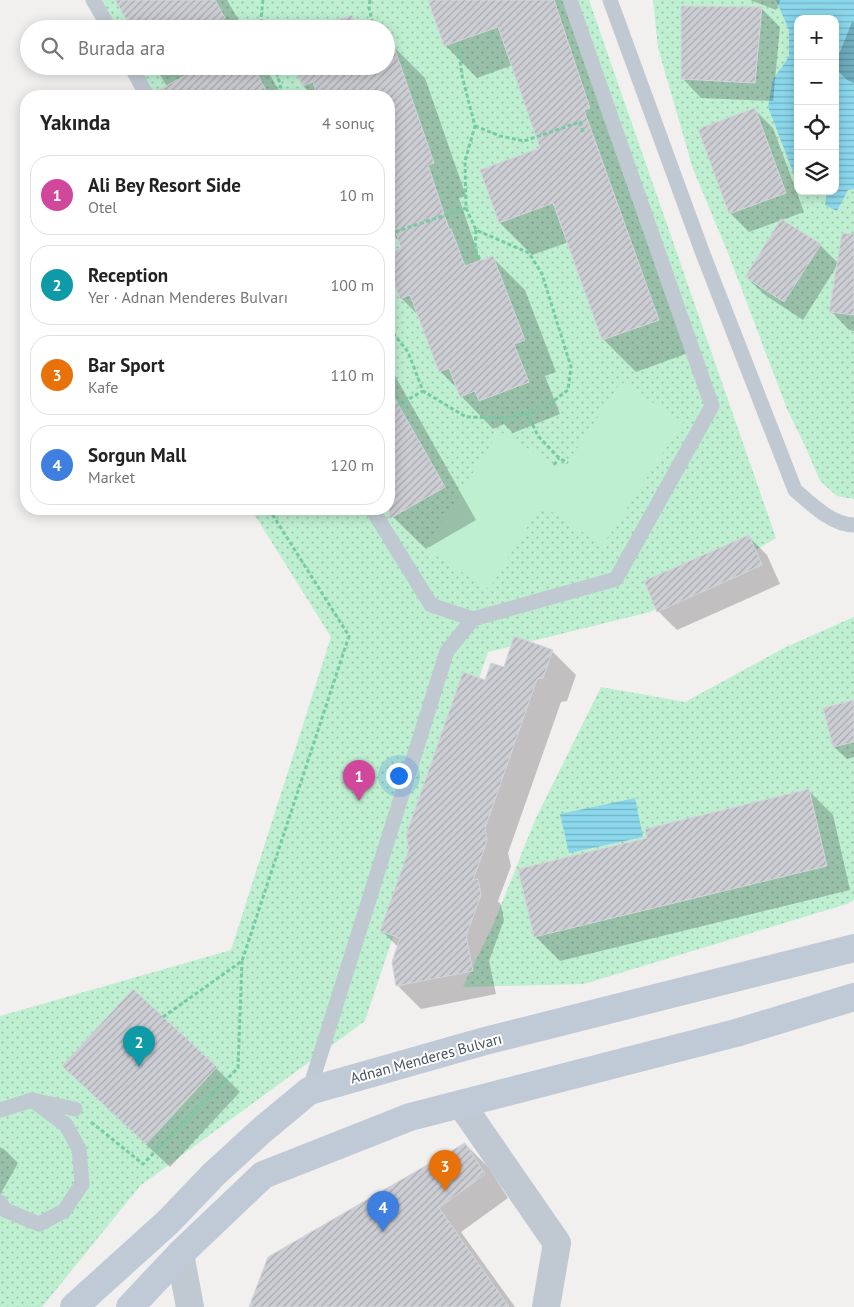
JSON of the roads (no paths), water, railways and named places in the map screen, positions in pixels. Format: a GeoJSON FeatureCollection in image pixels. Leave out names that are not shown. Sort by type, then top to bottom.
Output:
{"type":"FeatureCollection","features":[{"type":"Feature","properties":{"kind":"main road","name":"Adnan Menderes Bulvarı"},"geometry":{"type":"LineString","coordinates":[[74,1307],[168,1222],[227,1162],[308,1090],[485,1041],[854,948]]}},
{"type":"Feature","properties":{"kind":"main road"},"geometry":{"type":"LineString","coordinates":[[130,1307],[180,1254],[263,1174],[410,1117],[736,1033],[854,998]]}},
{"type":"Feature","properties":{"kind":"street"},"geometry":{"type":"LineString","coordinates":[[461,1104],[557,1244],[546,1307]]}},
{"type":"Feature","properties":{"kind":"street"},"geometry":{"type":"LineString","coordinates":[[180,1254],[190,1307]]}},
{"type":"Feature","properties":{"kind":"lane"},"geometry":{"type":"LineString","coordinates":[[93,0],[105,20]]}},
{"type":"Feature","properties":{"kind":"lane"},"geometry":{"type":"LineString","coordinates":[[376,515],[432,605],[473,619],[616,579],[712,406],[570,0]]}},
{"type":"Feature","properties":{"kind":"lane"},"geometry":{"type":"LineString","coordinates":[[610,0],[704,254],[795,490],[820,512],[847,525],[854,524]]}},
{"type":"Feature","properties":{"kind":"lane"},"geometry":{"type":"LineString","coordinates":[[136,75],[144,90]]}},
{"type":"Feature","properties":{"kind":"lane"},"geometry":{"type":"LineString","coordinates":[[308,1090],[447,651],[473,619]]}},
{"type":"Feature","properties":{"kind":"lane"},"geometry":{"type":"LineString","coordinates":[[0,1110],[32,1100],[76,1109]]}},
{"type":"Feature","properties":{"kind":"lane"},"geometry":{"type":"LineString","coordinates":[[0,1202],[5,1210],[39,1224],[64,1211],[82,1184],[78,1149],[66,1125],[32,1100]]}},
{"type":"Feature","properties":{"kind":"water"},"geometry":{"type":"Polygon","coordinates":[[[776,0],[854,0],[854,189],[848,190],[837,211],[825,205],[826,195],[839,195],[839,15],[794,15],[794,175],[768,107],[773,79],[789,57],[789,30],[776,0]]]}},
{"type":"Feature","properties":{"kind":"water"},"geometry":{"type":"Polygon","coordinates":[[[635,798],[643,837],[569,853],[560,814],[635,798]]]}},
{"type":"Feature","properties":{"kind":"place","name":"Ali Bey Resort Side"},"geometry":{"type":"Point","coordinates":[359,801]}},
{"type":"Feature","properties":{"kind":"place","name":"Reception"},"geometry":{"type":"Point","coordinates":[139,1067]}},
{"type":"Feature","properties":{"kind":"place","name":"Bar Sport"},"geometry":{"type":"Point","coordinates":[445,1191]}},
{"type":"Feature","properties":{"kind":"place","name":"Sorgun Mall"},"geometry":{"type":"Point","coordinates":[383,1232]}}]}
